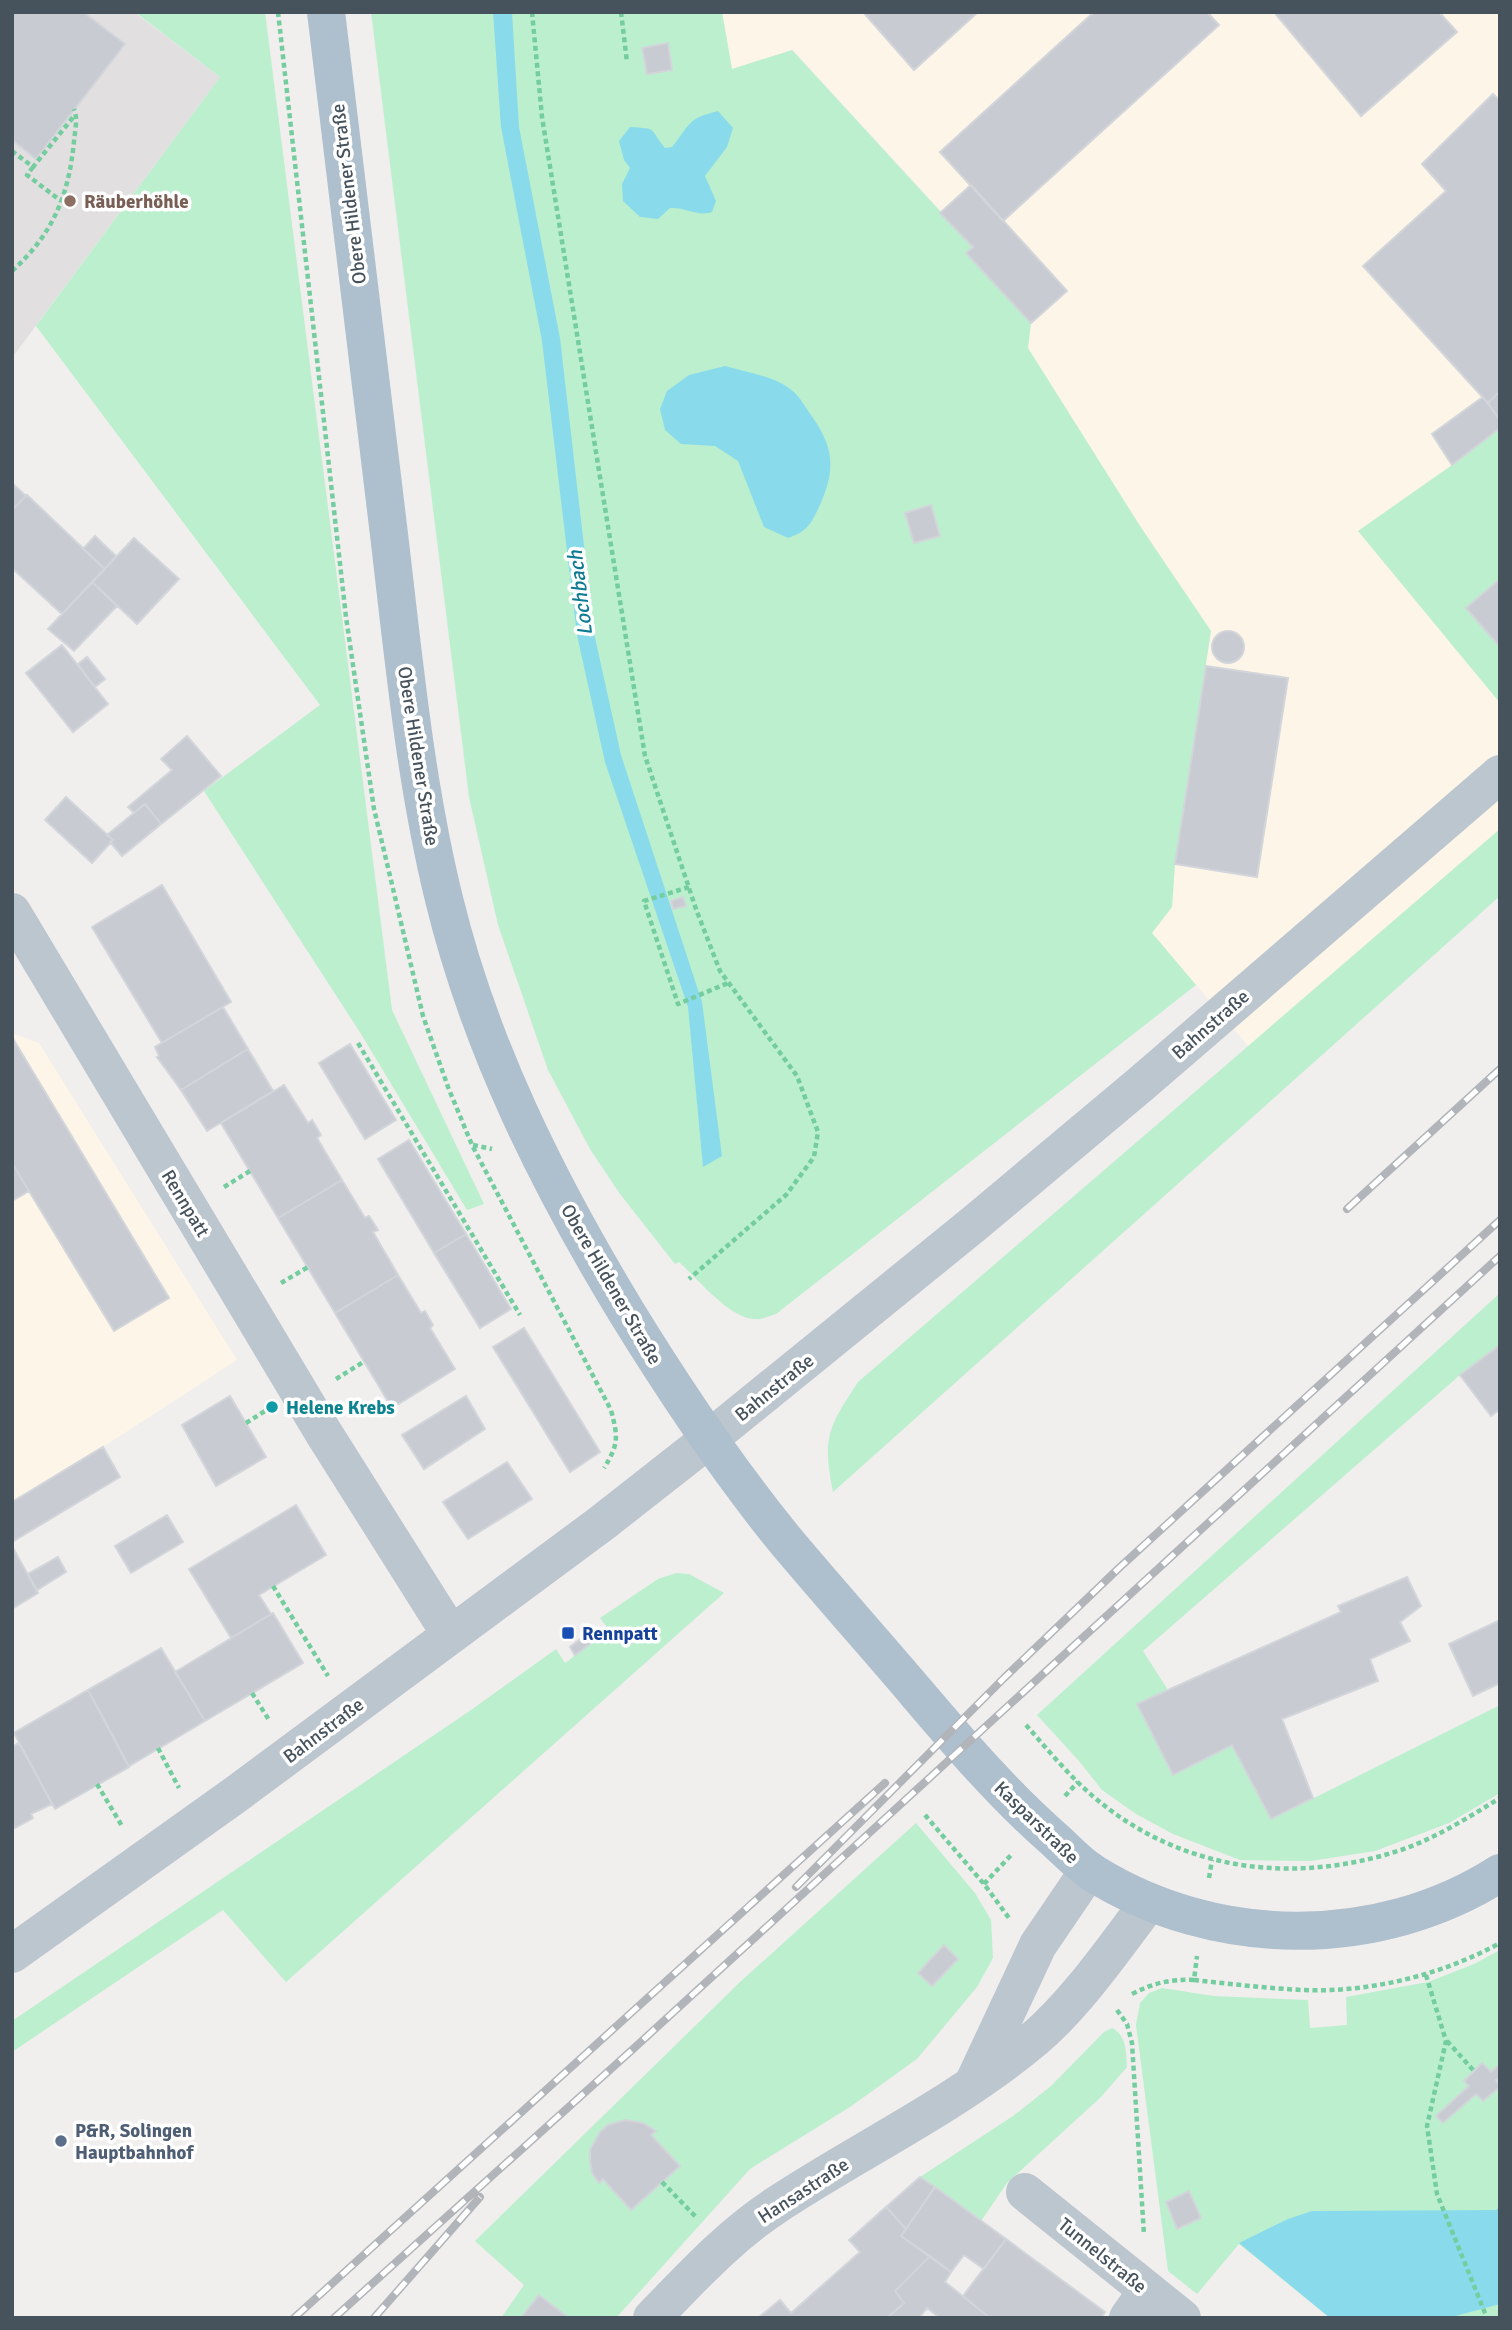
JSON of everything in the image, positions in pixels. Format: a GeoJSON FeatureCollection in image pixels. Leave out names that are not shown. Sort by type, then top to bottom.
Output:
{"type":"FeatureCollection","features":[{"type":"Feature","properties":{"kind":"main road","name":"Obere Hildener Straße"},"geometry":{"type":"LineString","coordinates":[[326,12],[416,761],[444,900],[474,1001],[502,1074],[540,1159],[598,1266],[709,1439]]}},
{"type":"Feature","properties":{"kind":"main road","name":"Kasparstraße"},"geometry":{"type":"LineString","coordinates":[[709,1439],[782,1537],[981,1767],[1038,1826],[1089,1870],[1149,1902],[1202,1919],[1242,1928],[1315,1932],[1371,1925],[1431,1908],[1480,1886],[1500,1873]]}},
{"type":"Feature","properties":{"kind":"street","name":"Bahnstraße"},"geometry":{"type":"LineString","coordinates":[[12,1954],[235,1795],[602,1523],[709,1439],[1142,1083],[1500,774]]}},
{"type":"Feature","properties":{"kind":"street","name":"Rennpatt"},"geometry":{"type":"LineString","coordinates":[[12,912],[328,1441],[451,1635]]}},
{"type":"Feature","properties":{"kind":"street"},"geometry":{"type":"LineString","coordinates":[[972,2086],[1038,1945],[1089,1870]]}},
{"type":"Feature","properties":{"kind":"street","name":"Hansastraße"},"geometry":{"type":"LineString","coordinates":[[652,2318],[722,2246],[776,2205],[972,2086],[1034,2039],[1087,1983],[1149,1902]]}},
{"type":"Feature","properties":{"kind":"street","name":"Tunnelstraße"},"geometry":{"type":"LineString","coordinates":[[1025,2192],[1138,2305],[1182,2318]]}},
{"type":"Feature","properties":{"kind":"path"},"geometry":{"type":"LineString","coordinates":[[532,12],[542,117],[645,756],[720,971],[797,1076],[818,1132],[814,1157],[786,1195],[689,1279]]}},
{"type":"Feature","properties":{"kind":"path"},"geometry":{"type":"LineString","coordinates":[[621,12],[627,62]]}},
{"type":"Feature","properties":{"kind":"path"},"geometry":{"type":"LineString","coordinates":[[12,271],[45,235],[53,222],[61,201],[72,163],[75,111],[27,174],[61,201]]}},
{"type":"Feature","properties":{"kind":"path"},"geometry":{"type":"LineString","coordinates":[[12,151],[33,167]]}},
{"type":"Feature","properties":{"kind":"path"},"geometry":{"type":"LineString","coordinates":[[689,887],[644,901],[678,1004],[728,984]]}},
{"type":"Feature","properties":{"kind":"path"},"geometry":{"type":"LineString","coordinates":[[358,1043],[520,1315]]}},
{"type":"Feature","properties":{"kind":"path"},"geometry":{"type":"LineString","coordinates":[[472,1145],[611,1410]]}},
{"type":"Feature","properties":{"kind":"path"},"geometry":{"type":"LineString","coordinates":[[273,1586],[331,1679]]}},
{"type":"Feature","properties":{"kind":"path"},"geometry":{"type":"LineString","coordinates":[[252,1693],[271,1724]]}},
{"type":"Feature","properties":{"kind":"path"},"geometry":{"type":"LineString","coordinates":[[1026,1725],[1097,1800],[1142,1829],[1186,1851],[1273,1869],[1304,1870],[1353,1864],[1404,1849],[1462,1821],[1500,1798]]}},
{"type":"Feature","properties":{"kind":"path"},"geometry":{"type":"LineString","coordinates":[[158,1748],[179,1789]]}},
{"type":"Feature","properties":{"kind":"path"},"geometry":{"type":"LineString","coordinates":[[97,1784],[122,1826]]}},
{"type":"Feature","properties":{"kind":"path"},"geometry":{"type":"LineString","coordinates":[[925,1815],[984,1884],[1011,1921]]}},
{"type":"Feature","properties":{"kind":"path"},"geometry":{"type":"LineString","coordinates":[[1194,1980],[1202,1919]]}},
{"type":"Feature","properties":{"kind":"path"},"geometry":{"type":"LineString","coordinates":[[1125,1998],[1148,1986],[1175,1979],[1304,1990],[1354,1987],[1426,1975],[1500,1943]]}},
{"type":"Feature","properties":{"kind":"path"},"geometry":{"type":"LineString","coordinates":[[1426,1975],[1446,2041],[1474,2071]]}},
{"type":"Feature","properties":{"kind":"path"},"geometry":{"type":"LineString","coordinates":[[1113,2004],[1127,2024],[1132,2043],[1138,2305]]}},
{"type":"Feature","properties":{"kind":"path"},"geometry":{"type":"LineString","coordinates":[[1446,2041],[1427,2126],[1437,2194],[1487,2318]]}},
{"type":"Feature","properties":{"kind":"path"},"geometry":{"type":"LineString","coordinates":[[662,2182],[700,2221]]}},
{"type":"Feature","properties":{"kind":"shaded area","name":"Räuberhöhle"},"geometry":{"type":"Polygon","coordinates":[[[12,12],[134,12],[220,77],[12,358],[12,12]]]}},
{"type":"Feature","properties":{"kind":"shaded area"},"geometry":{"type":"Polygon","coordinates":[[[722,12],[1500,12],[1500,829],[1248,1046],[1152,933],[1172,907],[1175,864],[1211,631],[1140,526],[1028,348],[1031,323],[966,253],[973,246],[793,50],[732,69],[722,12]]]}},
{"type":"Feature","properties":{"kind":"shaded area"},"geometry":{"type":"Polygon","coordinates":[[[12,1033],[39,1043],[237,1360],[12,1502],[12,1033]]]}},
{"type":"Feature","properties":{"kind":"green space"},"geometry":{"type":"Polygon","coordinates":[[[135,12],[265,12],[392,1010],[484,1204],[467,1210],[361,1034],[204,791],[320,705],[36,326],[220,77],[135,12]]]}},
{"type":"Feature","properties":{"kind":"green space"},"geometry":{"type":"Polygon","coordinates":[[[371,12],[722,12],[732,69],[792,50],[973,247],[966,253],[1031,323],[1028,348],[1140,526],[1211,631],[1175,864],[1172,907],[1152,933],[1196,985],[776,1314],[765,1318],[754,1319],[734,1312],[679,1262],[675,1264],[620,1194],[590,1149],[548,1070],[498,925],[469,797],[371,12]]]}},
{"type":"Feature","properties":{"kind":"green space"},"geometry":{"type":"Polygon","coordinates":[[[1500,428],[1500,703],[1358,531],[1500,428]]]}},
{"type":"Feature","properties":{"kind":"green space"},"geometry":{"type":"Polygon","coordinates":[[[1500,829],[1500,896],[833,1492],[828,1458],[830,1434],[858,1382],[1500,829]]]}},
{"type":"Feature","properties":{"kind":"green space"},"geometry":{"type":"Polygon","coordinates":[[[1500,1293],[1500,1345],[1460,1375],[1143,1651],[1168,1690],[1137,1705],[1173,1774],[1232,1745],[1272,1819],[1500,1705],[1500,1793],[1449,1823],[1375,1851],[1311,1861],[1240,1860],[1173,1834],[1136,1814],[1102,1790],[1037,1715],[1500,1293]]]}},
{"type":"Feature","properties":{"kind":"green space"},"geometry":{"type":"Polygon","coordinates":[[[676,1573],[689,1574],[724,1593],[286,1982],[223,1910],[12,2052],[12,2021],[471,1710],[556,1649],[565,1663],[609,1630],[600,1618],[658,1579],[676,1573]]]}},
{"type":"Feature","properties":{"kind":"green space"},"geometry":{"type":"Polygon","coordinates":[[[916,1823],[975,1893],[991,1920],[993,1958],[977,1987],[917,2059],[850,2107],[750,2169],[616,2318],[501,2318],[524,2285],[475,2241],[740,1982],[916,1823]]]}},
{"type":"Feature","properties":{"kind":"green space"},"geometry":{"type":"Polygon","coordinates":[[[1500,1950],[1500,2318],[1330,2318],[1239,2244],[1197,2294],[1168,2271],[1136,2025],[1140,2003],[1149,1993],[1162,1988],[1214,1996],[1308,2000],[1310,2028],[1347,2025],[1346,1997],[1428,1982],[1474,1964],[1500,1950]]]}},
{"type":"Feature","properties":{"kind":"green space"},"geometry":{"type":"Polygon","coordinates":[[[1112,2028],[1123,2040],[1127,2067],[1101,2097],[1007,2183],[981,2221],[920,2177],[1013,2116],[1051,2086],[1104,2032],[1112,2028]]]}},
{"type":"Feature","properties":{"kind":"water","name":"Lochbach"},"geometry":{"type":"Polygon","coordinates":[[[493,12],[512,12],[519,127],[560,338],[594,633],[621,755],[702,1002],[722,1156],[703,1167],[688,1007],[605,762],[577,635],[542,341],[501,127],[493,12]]]}},
{"type":"Feature","properties":{"kind":"water"},"geometry":{"type":"Polygon","coordinates":[[[718,111],[733,128],[727,147],[705,176],[716,201],[712,212],[670,208],[658,219],[640,217],[623,201],[622,184],[630,168],[624,160],[619,141],[630,127],[645,128],[652,130],[665,148],[672,147],[694,120],[718,111]]]}},
{"type":"Feature","properties":{"kind":"water"},"geometry":{"type":"Polygon","coordinates":[[[725,366],[771,379],[788,387],[819,427],[828,448],[829,480],[817,512],[808,526],[788,538],[764,527],[738,461],[715,446],[681,444],[665,430],[660,409],[667,391],[689,375],[725,366]]]}},
{"type":"Feature","properties":{"kind":"water"},"geometry":{"type":"Polygon","coordinates":[[[1500,2206],[1500,2304],[1448,2318],[1330,2318],[1239,2243],[1288,2219],[1312,2211],[1496,2210],[1500,2206]]]}},
{"type":"Feature","properties":{"kind":"building"},"geometry":{"type":"Polygon","coordinates":[[[12,12],[83,12],[125,44],[36,159],[12,140],[12,12]]]}},
{"type":"Feature","properties":{"kind":"building"},"geometry":{"type":"Polygon","coordinates":[[[863,12],[978,12],[914,70],[863,12]]]}},
{"type":"Feature","properties":{"kind":"building"},"geometry":{"type":"Polygon","coordinates":[[[1094,12],[1207,12],[1219,25],[1003,221],[940,152],[1094,12]]]}},
{"type":"Feature","properties":{"kind":"building"},"geometry":{"type":"Polygon","coordinates":[[[1274,12],[1439,12],[1457,32],[1361,116],[1274,12]]]}},
{"type":"Feature","properties":{"kind":"building"},"geometry":{"type":"Polygon","coordinates":[[[668,43],[672,70],[647,74],[642,48],[668,43]]]}},
{"type":"Feature","properties":{"kind":"building"},"geometry":{"type":"Polygon","coordinates":[[[1493,94],[1500,101],[1500,391],[1488,403],[1363,266],[1446,191],[1422,164],[1493,94]]]}},
{"type":"Feature","properties":{"kind":"building"},"geometry":{"type":"Polygon","coordinates":[[[971,185],[1067,291],[1031,323],[966,253],[973,247],[940,213],[971,185]]]}},
{"type":"Feature","properties":{"kind":"building"},"geometry":{"type":"Polygon","coordinates":[[[1500,391],[1500,420],[1488,403],[1500,391]]]}},
{"type":"Feature","properties":{"kind":"building"},"geometry":{"type":"Polygon","coordinates":[[[1483,397],[1500,420],[1500,428],[1452,465],[1432,434],[1483,397]]]}},
{"type":"Feature","properties":{"kind":"building"},"geometry":{"type":"Polygon","coordinates":[[[12,483],[26,496],[12,510],[12,483]]]}},
{"type":"Feature","properties":{"kind":"building"},"geometry":{"type":"Polygon","coordinates":[[[27,495],[105,569],[62,614],[12,568],[12,510],[27,495]]]}},
{"type":"Feature","properties":{"kind":"building"},"geometry":{"type":"Polygon","coordinates":[[[931,505],[940,536],[914,543],[905,513],[931,505]]]}},
{"type":"Feature","properties":{"kind":"building"},"geometry":{"type":"Polygon","coordinates":[[[95,536],[116,556],[105,569],[83,549],[95,536]]]}},
{"type":"Feature","properties":{"kind":"building"},"geometry":{"type":"Polygon","coordinates":[[[134,538],[179,579],[137,624],[92,582],[134,538]]]}},
{"type":"Feature","properties":{"kind":"building"},"geometry":{"type":"Polygon","coordinates":[[[1500,579],[1500,647],[1466,608],[1500,579]]]}},
{"type":"Feature","properties":{"kind":"building"},"geometry":{"type":"Polygon","coordinates":[[[92,582],[117,606],[74,651],[48,629],[92,582]]]}},
{"type":"Feature","properties":{"kind":"building"},"geometry":{"type":"Polygon","coordinates":[[[1228,631],[1239,636],[1244,647],[1239,658],[1228,663],[1217,658],[1212,647],[1217,636],[1228,631]]]}},
{"type":"Feature","properties":{"kind":"building"},"geometry":{"type":"Polygon","coordinates":[[[62,645],[108,704],[73,732],[26,673],[62,645]]]}},
{"type":"Feature","properties":{"kind":"building"},"geometry":{"type":"Polygon","coordinates":[[[87,657],[105,679],[95,687],[78,664],[87,657]]]}},
{"type":"Feature","properties":{"kind":"building"},"geometry":{"type":"Polygon","coordinates":[[[1206,666],[1288,678],[1257,877],[1175,864],[1206,666]]]}},
{"type":"Feature","properties":{"kind":"building"},"geometry":{"type":"Polygon","coordinates":[[[187,736],[221,776],[161,824],[145,804],[134,813],[128,807],[172,770],[161,759],[187,736]]]}},
{"type":"Feature","properties":{"kind":"building"},"geometry":{"type":"Polygon","coordinates":[[[66,797],[113,840],[92,863],[45,820],[66,797]]]}},
{"type":"Feature","properties":{"kind":"building"},"geometry":{"type":"Polygon","coordinates":[[[145,804],[161,824],[122,856],[107,835],[145,804]]]}},
{"type":"Feature","properties":{"kind":"building"},"geometry":{"type":"Polygon","coordinates":[[[162,885],[231,1002],[162,1043],[92,927],[162,885]]]}},
{"type":"Feature","properties":{"kind":"building"},"geometry":{"type":"Polygon","coordinates":[[[683,897],[686,906],[673,909],[671,901],[683,897]]]}},
{"type":"Feature","properties":{"kind":"building"},"geometry":{"type":"Polygon","coordinates":[[[223,1007],[248,1049],[181,1090],[157,1057],[159,1056],[155,1047],[223,1007]]]}},
{"type":"Feature","properties":{"kind":"building"},"geometry":{"type":"Polygon","coordinates":[[[12,1037],[169,1298],[114,1331],[12,1163],[12,1037]]]}},
{"type":"Feature","properties":{"kind":"building"},"geometry":{"type":"Polygon","coordinates":[[[350,1044],[396,1120],[365,1139],[319,1063],[350,1044]]]}},
{"type":"Feature","properties":{"kind":"building"},"geometry":{"type":"Polygon","coordinates":[[[248,1049],[273,1091],[207,1131],[181,1090],[248,1049]]]}},
{"type":"Feature","properties":{"kind":"building"},"geometry":{"type":"Polygon","coordinates":[[[284,1085],[308,1123],[312,1120],[321,1135],[317,1138],[342,1180],[278,1218],[221,1123],[284,1085]]]}},
{"type":"Feature","properties":{"kind":"building"},"geometry":{"type":"Polygon","coordinates":[[[409,1140],[466,1234],[434,1253],[378,1159],[409,1140]]]}},
{"type":"Feature","properties":{"kind":"building"},"geometry":{"type":"Polygon","coordinates":[[[12,1163],[29,1191],[12,1201],[12,1163]]]}},
{"type":"Feature","properties":{"kind":"building"},"geometry":{"type":"Polygon","coordinates":[[[342,1180],[365,1218],[369,1216],[378,1230],[373,1232],[398,1275],[335,1313],[278,1218],[342,1180]]]}},
{"type":"Feature","properties":{"kind":"building"},"geometry":{"type":"Polygon","coordinates":[[[466,1234],[511,1309],[480,1328],[434,1253],[466,1234]]]}},
{"type":"Feature","properties":{"kind":"building"},"geometry":{"type":"Polygon","coordinates":[[[398,1275],[421,1313],[425,1311],[433,1325],[430,1328],[455,1369],[392,1408],[335,1313],[398,1275]]]}},
{"type":"Feature","properties":{"kind":"building"},"geometry":{"type":"Polygon","coordinates":[[[524,1328],[600,1452],[570,1472],[493,1347],[524,1328]]]}},
{"type":"Feature","properties":{"kind":"building"},"geometry":{"type":"Polygon","coordinates":[[[1500,1345],[1500,1409],[1491,1416],[1460,1375],[1500,1345]]]}},
{"type":"Feature","properties":{"kind":"building"},"geometry":{"type":"Polygon","coordinates":[[[230,1396],[266,1457],[216,1486],[182,1425],[230,1396]]]}},
{"type":"Feature","properties":{"kind":"building"},"geometry":{"type":"Polygon","coordinates":[[[466,1396],[485,1429],[424,1469],[402,1435],[466,1396]]]}},
{"type":"Feature","properties":{"kind":"building"},"geometry":{"type":"Polygon","coordinates":[[[103,1447],[120,1477],[12,1542],[12,1502],[103,1447]]]}},
{"type":"Feature","properties":{"kind":"building"},"geometry":{"type":"Polygon","coordinates":[[[507,1462],[532,1499],[468,1539],[443,1502],[507,1462]]]}},
{"type":"Feature","properties":{"kind":"building"},"geometry":{"type":"Polygon","coordinates":[[[296,1505],[326,1555],[259,1595],[271,1614],[231,1638],[189,1569],[296,1505]]]}},
{"type":"Feature","properties":{"kind":"building"},"geometry":{"type":"Polygon","coordinates":[[[167,1515],[183,1542],[131,1573],[115,1546],[167,1515]]]}},
{"type":"Feature","properties":{"kind":"building"},"geometry":{"type":"Polygon","coordinates":[[[12,1546],[38,1593],[12,1609],[12,1546]]]}},
{"type":"Feature","properties":{"kind":"building"},"geometry":{"type":"Polygon","coordinates":[[[58,1557],[66,1572],[37,1590],[28,1574],[58,1557]]]}},
{"type":"Feature","properties":{"kind":"building"},"geometry":{"type":"Polygon","coordinates":[[[1407,1577],[1421,1606],[1400,1622],[1410,1641],[1370,1659],[1378,1681],[1282,1719],[1313,1798],[1271,1819],[1232,1745],[1173,1775],[1137,1704],[1341,1612],[1338,1606],[1407,1577]]]}},
{"type":"Feature","properties":{"kind":"building"},"geometry":{"type":"Polygon","coordinates":[[[273,1613],[303,1663],[205,1721],[175,1672],[273,1613]]]}},
{"type":"Feature","properties":{"kind":"building"},"geometry":{"type":"Polygon","coordinates":[[[1500,1620],[1500,1683],[1473,1696],[1449,1644],[1500,1620]]]}},
{"type":"Feature","properties":{"kind":"building"},"geometry":{"type":"Polygon","coordinates":[[[592,1630],[598,1638],[575,1655],[570,1647],[592,1630]]]}},
{"type":"Feature","properties":{"kind":"building"},"geometry":{"type":"Polygon","coordinates":[[[161,1648],[205,1721],[129,1766],[88,1690],[161,1648]]]}},
{"type":"Feature","properties":{"kind":"building"},"geometry":{"type":"Polygon","coordinates":[[[88,1690],[129,1767],[55,1809],[14,1733],[88,1690]]]}},
{"type":"Feature","properties":{"kind":"building"},"geometry":{"type":"Polygon","coordinates":[[[19,1743],[52,1804],[31,1814],[33,1818],[15,1828],[12,1823],[12,1747],[19,1743]]]}},
{"type":"Feature","properties":{"kind":"building"},"geometry":{"type":"Polygon","coordinates":[[[944,1945],[958,1959],[932,1986],[918,1973],[944,1945]]]}},
{"type":"Feature","properties":{"kind":"building"},"geometry":{"type":"Polygon","coordinates":[[[1482,2063],[1491,2072],[1500,2064],[1500,2077],[1496,2080],[1500,2087],[1483,2101],[1476,2094],[1443,2123],[1436,2116],[1469,2086],[1464,2081],[1482,2063]]]}},
{"type":"Feature","properties":{"kind":"building"},"geometry":{"type":"Polygon","coordinates":[[[625,2120],[643,2123],[656,2131],[651,2135],[680,2166],[631,2210],[603,2179],[599,2183],[592,2173],[590,2161],[590,2150],[600,2132],[608,2125],[625,2120]]]}},
{"type":"Feature","properties":{"kind":"building"},"geometry":{"type":"Polygon","coordinates":[[[920,2177],[935,2187],[906,2229],[886,2207],[920,2177]]]}},
{"type":"Feature","properties":{"kind":"building"},"geometry":{"type":"Polygon","coordinates":[[[935,2187],[1006,2239],[984,2269],[964,2255],[951,2272],[901,2236],[935,2187]]]}},
{"type":"Feature","properties":{"kind":"building"},"geometry":{"type":"Polygon","coordinates":[[[1189,2191],[1201,2218],[1177,2229],[1166,2202],[1189,2191]]]}},
{"type":"Feature","properties":{"kind":"building"},"geometry":{"type":"Polygon","coordinates":[[[886,2207],[906,2229],[901,2236],[930,2256],[895,2291],[904,2303],[887,2318],[758,2318],[780,2300],[791,2313],[860,2252],[849,2240],[886,2207]]]}},
{"type":"Feature","properties":{"kind":"building"},"geometry":{"type":"Polygon","coordinates":[[[1006,2239],[1105,2312],[1101,2318],[990,2318],[963,2296],[1006,2239]]]}},
{"type":"Feature","properties":{"kind":"building"},"geometry":{"type":"Polygon","coordinates":[[[930,2256],[951,2272],[945,2282],[990,2318],[940,2318],[927,2308],[919,2318],[887,2318],[904,2303],[895,2291],[930,2256]]]}},
{"type":"Feature","properties":{"kind":"building"},"geometry":{"type":"Polygon","coordinates":[[[539,2295],[569,2318],[521,2318],[539,2295]]]}},
{"type":"Feature","properties":{"kind":"railway"},"geometry":{"type":"LineString","coordinates":[[1347,1209],[1500,1069]]}},
{"type":"Feature","properties":{"kind":"railway"},"geometry":{"type":"LineString","coordinates":[[796,1887],[1004,1678],[1119,1568],[1500,1220]]}},
{"type":"Feature","properties":{"kind":"railway"},"geometry":{"type":"LineString","coordinates":[[334,2318],[632,2050],[1500,1256]]}},
{"type":"Feature","properties":{"kind":"railway"},"geometry":{"type":"LineString","coordinates":[[294,2318],[885,1783]]}},
{"type":"Feature","properties":{"kind":"railway"},"geometry":{"type":"LineString","coordinates":[[374,2318],[480,2197]]}},
{"type":"Feature","properties":{"kind":"place","name":"Räuberhöhle"},"geometry":{"type":"Point","coordinates":[70,201]}},
{"type":"Feature","properties":{"kind":"place","name":"Helene Krebs"},"geometry":{"type":"Point","coordinates":[272,1407]}},
{"type":"Feature","properties":{"kind":"place","name":"Rennpatt"},"geometry":{"type":"Point","coordinates":[568,1633]}},
{"type":"Feature","properties":{"kind":"place","name":"P&R, Solingen Hauptbahnhof"},"geometry":{"type":"Point","coordinates":[61,2141]}}]}
